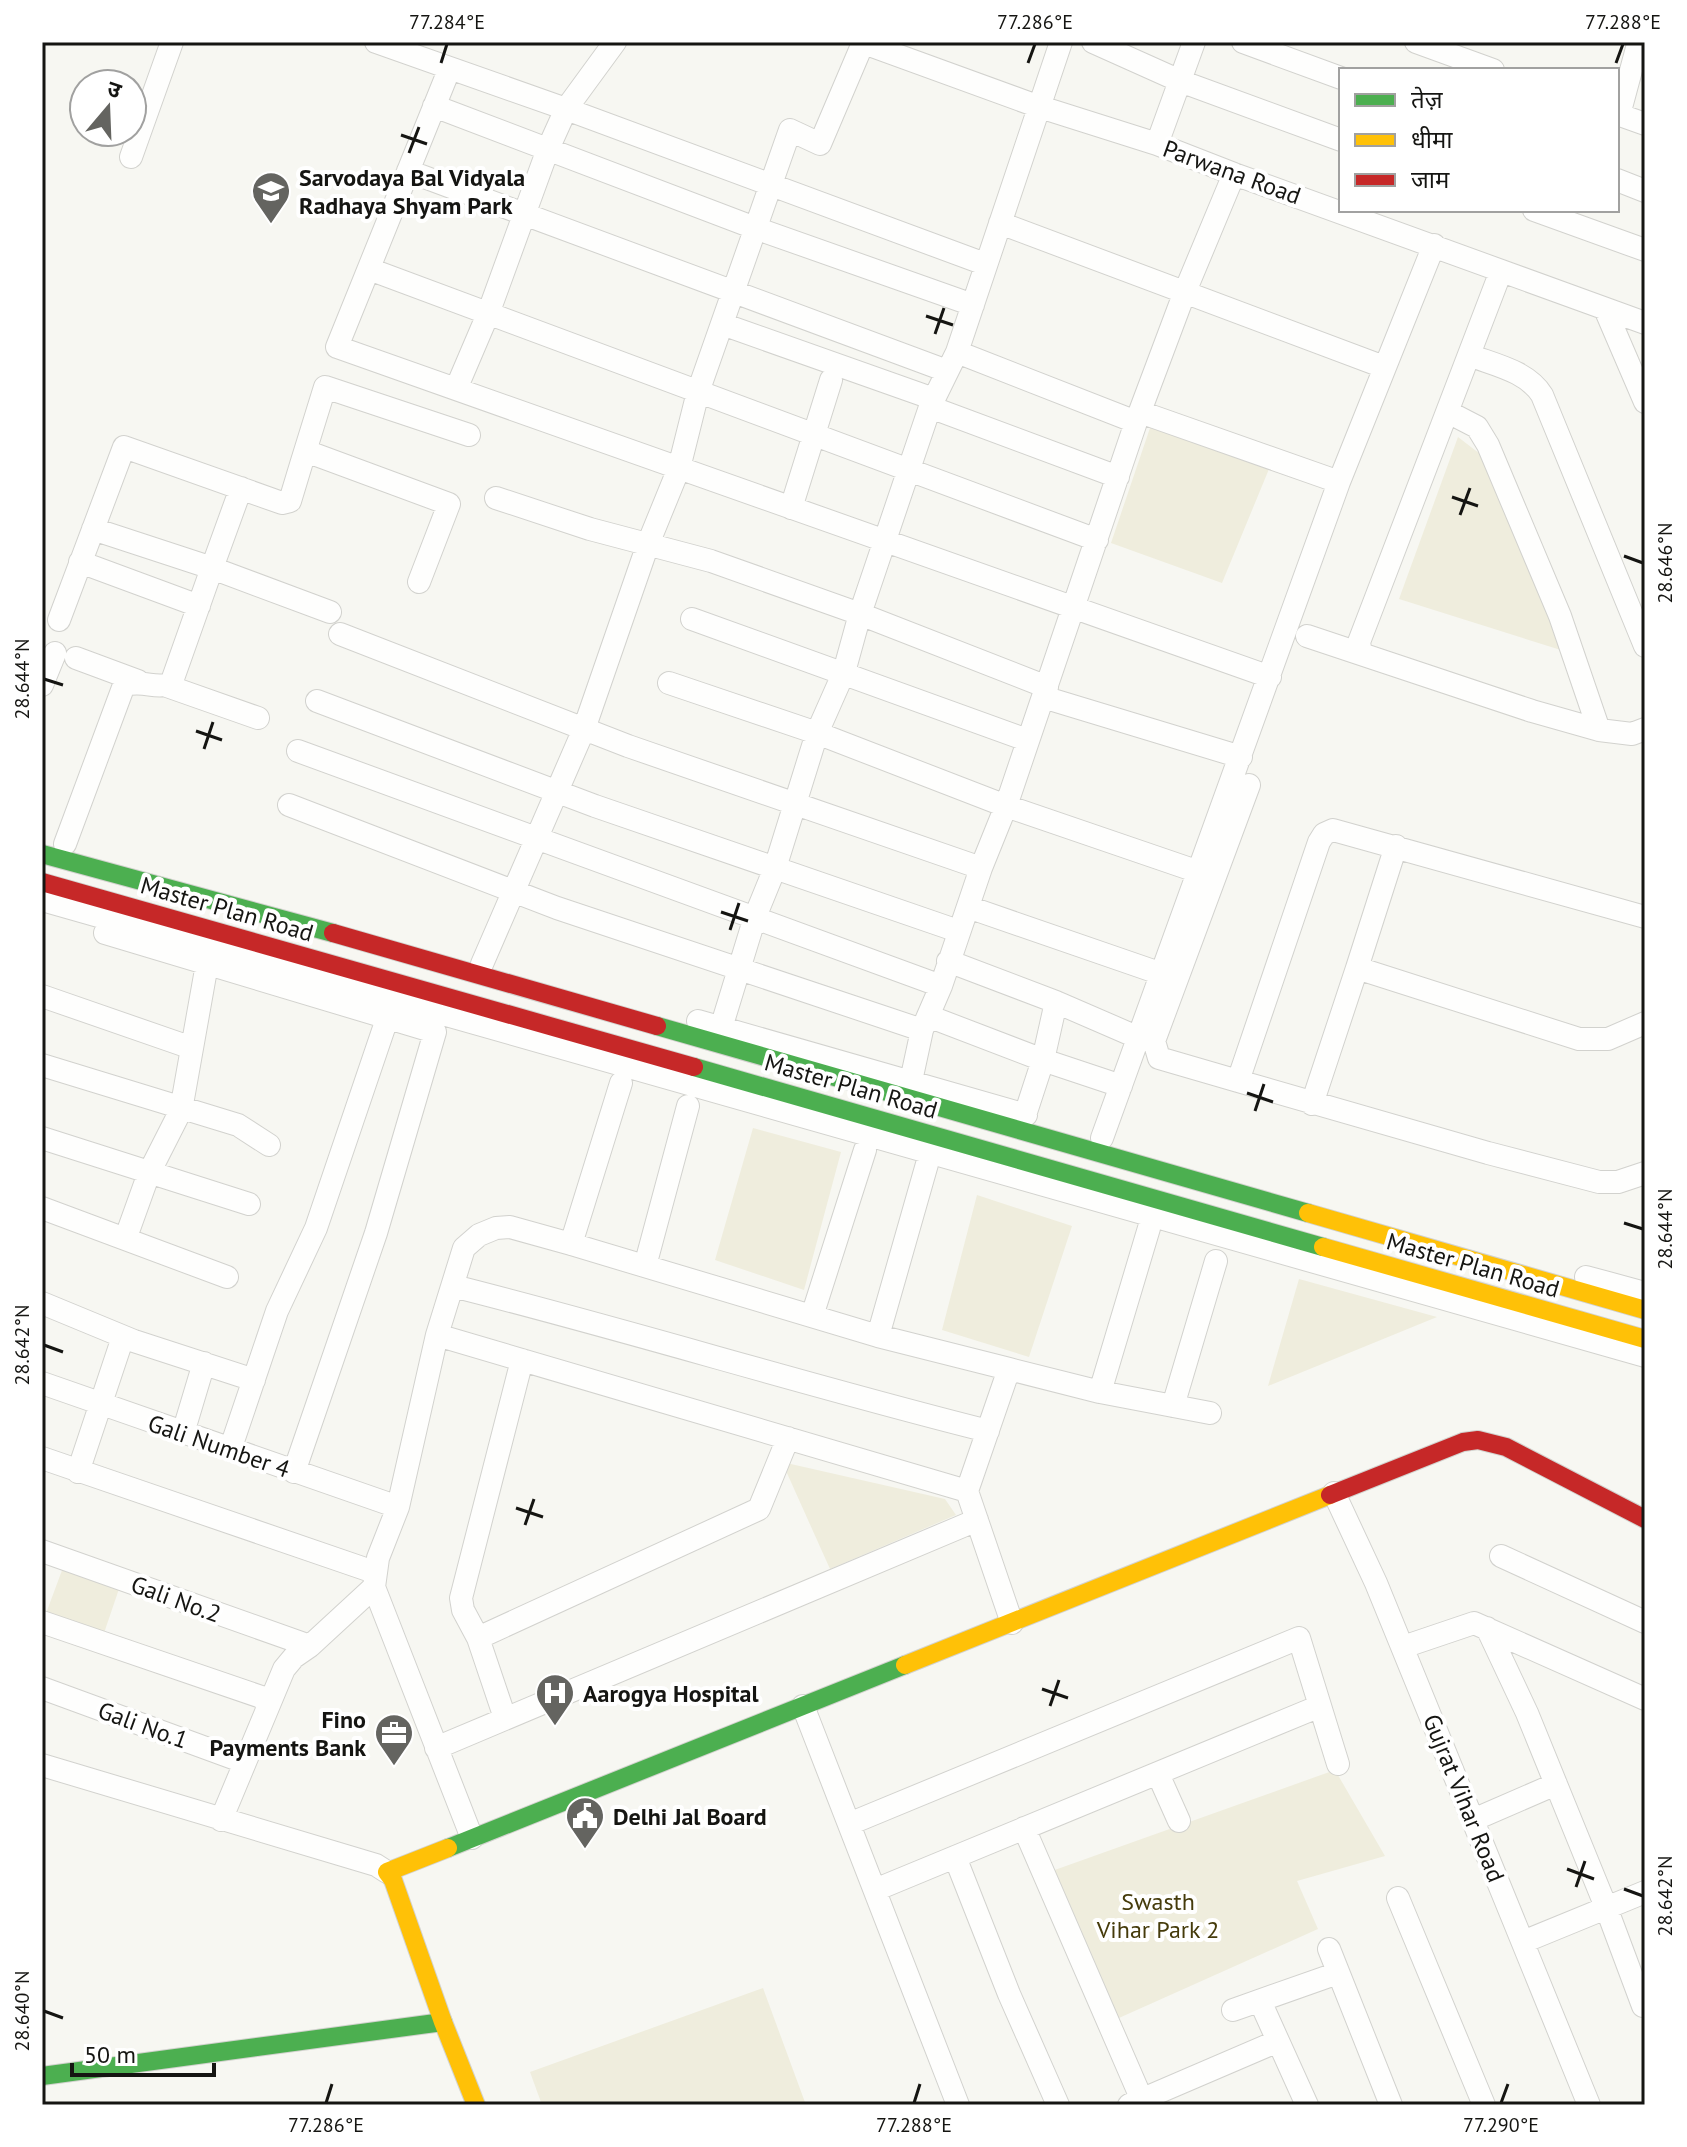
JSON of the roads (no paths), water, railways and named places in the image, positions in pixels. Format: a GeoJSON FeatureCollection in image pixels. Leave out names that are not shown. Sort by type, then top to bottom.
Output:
{"type":"FeatureCollection","features":[{"type":"Feature","properties":{"kind":"main road","name":"Master Plan Road"},"geometry":{"type":"LineString","coordinates":[[42,854],[922,1090],[1645,1310]]}},
{"type":"Feature","properties":{"kind":"main road","name":"Master Plan Road"},"geometry":{"type":"LineString","coordinates":[[42,882],[1645,1339]]}},
{"type":"Feature","properties":{"kind":"main road"},"geometry":{"type":"LineString","coordinates":[[476,2105],[393,1880],[387,1872],[1463,1442],[1478,1440],[1506,1447],[1645,1519]]}},
{"type":"Feature","properties":{"kind":"main road"},"geometry":{"type":"LineString","coordinates":[[42,2076],[443,2022]]}},
{"type":"Feature","properties":{"kind":"street"},"geometry":{"type":"LineString","coordinates":[[131,157],[172,42]]}},
{"type":"Feature","properties":{"kind":"street"},"geometry":{"type":"LineString","coordinates":[[376,42],[985,264]]}},
{"type":"Feature","properties":{"kind":"street"},"geometry":{"type":"LineString","coordinates":[[456,389],[566,109],[615,42]]}},
{"type":"Feature","properties":{"kind":"street"},"geometry":{"type":"LineString","coordinates":[[482,964],[584,729],[648,544],[679,468],[698,392],[790,130],[820,144],[862,42]]}},
{"type":"Feature","properties":{"kind":"street","name":"Parwana Road"},"geometry":{"type":"LineString","coordinates":[[862,42],[900,48],[1037,106],[1157,144],[1234,174],[1339,205]]}},
{"type":"Feature","properties":{"kind":"street"},"geometry":{"type":"LineString","coordinates":[[721,1028],[817,733],[844,672],[860,614],[909,469],[932,403],[973,305],[1037,106],[1061,42]]}},
{"type":"Feature","properties":{"kind":"street"},"geometry":{"type":"LineString","coordinates":[[1093,42],[1180,81],[1339,139]]}},
{"type":"Feature","properties":{"kind":"street"},"geometry":{"type":"LineString","coordinates":[[1157,144],[1194,42]]}},
{"type":"Feature","properties":{"kind":"street"},"geometry":{"type":"LineString","coordinates":[[1243,42],[1339,77]]}},
{"type":"Feature","properties":{"kind":"street"},"geometry":{"type":"LineString","coordinates":[[1416,42],[1436,54],[1486,68]]}},
{"type":"Feature","properties":{"kind":"street"},"geometry":{"type":"LineString","coordinates":[[1619,110],[1634,47]]}},
{"type":"Feature","properties":{"kind":"street"},"geometry":{"type":"LineString","coordinates":[[449,70],[337,347],[1270,677]]}},
{"type":"Feature","properties":{"kind":"street"},"geometry":{"type":"LineString","coordinates":[[434,106],[755,228],[973,305]]}},
{"type":"Feature","properties":{"kind":"street"},"geometry":{"type":"LineString","coordinates":[[1619,114],[1645,124]]}},
{"type":"Feature","properties":{"kind":"street"},"geometry":{"type":"LineString","coordinates":[[408,171],[733,293],[1339,482]]}},
{"type":"Feature","properties":{"kind":"street"},"geometry":{"type":"LineString","coordinates":[[922,1090],[925,1023],[1006,806],[1138,417],[1184,294],[1234,174]]}},
{"type":"Feature","properties":{"kind":"street"},"geometry":{"type":"LineString","coordinates":[[1619,181],[1645,191]]}},
{"type":"Feature","properties":{"kind":"street"},"geometry":{"type":"LineString","coordinates":[[1540,212],[1645,250]]}},
{"type":"Feature","properties":{"kind":"street","name":"Parwana Road"},"geometry":{"type":"LineString","coordinates":[[1378,217],[1434,245],[1645,323]]}},
{"type":"Feature","properties":{"kind":"street"},"geometry":{"type":"LineString","coordinates":[[1000,223],[1384,367]]}},
{"type":"Feature","properties":{"kind":"street"},"geometry":{"type":"LineString","coordinates":[[1102,1138],[1339,482],[1434,245]]}},
{"type":"Feature","properties":{"kind":"street"},"geometry":{"type":"LineString","coordinates":[[369,269],[1097,540]]}},
{"type":"Feature","properties":{"kind":"street"},"geometry":{"type":"LineString","coordinates":[[1361,654],[1359,642],[1501,271]]}},
{"type":"Feature","properties":{"kind":"street"},"geometry":{"type":"LineString","coordinates":[[1605,309],[1645,402]]}},
{"type":"Feature","properties":{"kind":"street"},"geometry":{"type":"LineString","coordinates":[[722,324],[1118,477]]}},
{"type":"Feature","properties":{"kind":"street"},"geometry":{"type":"LineString","coordinates":[[1469,355],[1523,376],[1535,384],[1542,395],[1645,646]]}},
{"type":"Feature","properties":{"kind":"street"},"geometry":{"type":"LineString","coordinates":[[791,508],[831,380]]}},
{"type":"Feature","properties":{"kind":"street"},"geometry":{"type":"LineString","coordinates":[[59,620],[124,447],[286,503],[295,490],[325,387],[469,435]]}},
{"type":"Feature","properties":{"kind":"street"},"geometry":{"type":"LineString","coordinates":[[1448,412],[1477,427],[1488,445],[1560,616],[1599,730]]}},
{"type":"Feature","properties":{"kind":"street"},"geometry":{"type":"LineString","coordinates":[[303,458],[317,453],[449,504],[419,582]]}},
{"type":"Feature","properties":{"kind":"street"},"geometry":{"type":"LineString","coordinates":[[167,686],[174,680],[241,488]]}},
{"type":"Feature","properties":{"kind":"street"},"geometry":{"type":"LineString","coordinates":[[496,498],[590,529],[711,561],[860,614],[1045,692],[1241,757]]}},
{"type":"Feature","properties":{"kind":"street"},"geometry":{"type":"LineString","coordinates":[[93,529],[212,568],[330,612]]}},
{"type":"Feature","properties":{"kind":"street"},"geometry":{"type":"LineString","coordinates":[[80,562],[199,606]]}},
{"type":"Feature","properties":{"kind":"street"},"geometry":{"type":"LineString","coordinates":[[692,619],[1027,740]]}},
{"type":"Feature","properties":{"kind":"street"},"geometry":{"type":"LineString","coordinates":[[340,634],[584,729],[981,868]]}},
{"type":"Feature","properties":{"kind":"street"},"geometry":{"type":"LineString","coordinates":[[1307,636],[1532,711],[1599,730],[1632,734],[1645,729]]}},
{"type":"Feature","properties":{"kind":"street"},"geometry":{"type":"LineString","coordinates":[[42,685],[66,656],[138,681],[167,686],[258,718]]}},
{"type":"Feature","properties":{"kind":"street"},"geometry":{"type":"LineString","coordinates":[[65,844],[122,689],[124,685],[138,681]]}},
{"type":"Feature","properties":{"kind":"street"},"geometry":{"type":"LineString","coordinates":[[669,683],[817,733],[1006,806],[1199,872]]}},
{"type":"Feature","properties":{"kind":"street"},"geometry":{"type":"LineString","coordinates":[[317,701],[559,792],[958,931]]}},
{"type":"Feature","properties":{"kind":"street"},"geometry":{"type":"LineString","coordinates":[[298,751],[941,986]]}},
{"type":"Feature","properties":{"kind":"street"},"geometry":{"type":"LineString","coordinates":[[1249,785],[1154,1041],[1159,1058],[1312,1104],[1599,1182],[1618,1182],[1645,1173]]}},
{"type":"Feature","properties":{"kind":"street"},"geometry":{"type":"LineString","coordinates":[[289,805],[515,892],[739,969],[925,1023],[1121,1086]]}},
{"type":"Feature","properties":{"kind":"street"},"geometry":{"type":"LineString","coordinates":[[1238,1081],[1314,857],[1324,834],[1333,830],[1645,917]]}},
{"type":"Feature","properties":{"kind":"street"},"geometry":{"type":"LineString","coordinates":[[42,837],[482,964],[721,1028],[922,1090],[1025,1115],[1441,1237],[1645,1293]]}},
{"type":"Feature","properties":{"kind":"street"},"geometry":{"type":"LineString","coordinates":[[1312,1104],[1396,846]]}},
{"type":"Feature","properties":{"kind":"street"},"geometry":{"type":"LineString","coordinates":[[42,900],[1645,1356]]}},
{"type":"Feature","properties":{"kind":"street"},"geometry":{"type":"LineString","coordinates":[[968,907],[1162,974]]}},
{"type":"Feature","properties":{"kind":"street"},"geometry":{"type":"LineString","coordinates":[[42,914],[435,1032],[380,1220],[294,1472]]}},
{"type":"Feature","properties":{"kind":"street"},"geometry":{"type":"LineString","coordinates":[[948,961],[1139,1038]]}},
{"type":"Feature","properties":{"kind":"street"},"geometry":{"type":"LineString","coordinates":[[126,1237],[149,1173],[181,1110],[207,964]]}},
{"type":"Feature","properties":{"kind":"street"},"geometry":{"type":"LineString","coordinates":[[1357,968],[1579,1039],[1608,1039],[1645,1023]]}},
{"type":"Feature","properties":{"kind":"street"},"geometry":{"type":"LineString","coordinates":[[42,996],[192,1048]]}},
{"type":"Feature","properties":{"kind":"street"},"geometry":{"type":"LineString","coordinates":[[1025,1115],[1043,1060],[1056,1002]]}},
{"type":"Feature","properties":{"kind":"street"},"geometry":{"type":"LineString","coordinates":[[230,1450],[277,1311],[316,1228],[387,1019]]}},
{"type":"Feature","properties":{"kind":"street"},"geometry":{"type":"LineString","coordinates":[[42,1065],[238,1125],[269,1145]]}},
{"type":"Feature","properties":{"kind":"street"},"geometry":{"type":"LineString","coordinates":[[571,1244],[621,1083]]}},
{"type":"Feature","properties":{"kind":"street"},"geometry":{"type":"LineString","coordinates":[[645,1266],[688,1106]]}},
{"type":"Feature","properties":{"kind":"street"},"geometry":{"type":"LineString","coordinates":[[42,1138],[249,1204]]}},
{"type":"Feature","properties":{"kind":"street"},"geometry":{"type":"LineString","coordinates":[[812,1316],[865,1150]]}},
{"type":"Feature","properties":{"kind":"street"},"geometry":{"type":"LineString","coordinates":[[878,1336],[927,1164]]}},
{"type":"Feature","properties":{"kind":"street"},"geometry":{"type":"LineString","coordinates":[[42,1208],[227,1277]]}},
{"type":"Feature","properties":{"kind":"street"},"geometry":{"type":"LineString","coordinates":[[221,1820],[284,1669],[374,1579],[398,1507],[437,1335],[464,1248],[479,1235],[496,1228],[510,1227],[571,1244],[878,1336],[1100,1392],[1210,1413]]}},
{"type":"Feature","properties":{"kind":"street"},"geometry":{"type":"LineString","coordinates":[[1100,1392],[1149,1228]]}},
{"type":"Feature","properties":{"kind":"street"},"geometry":{"type":"LineString","coordinates":[[1173,1406],[1216,1261]]}},
{"type":"Feature","properties":{"kind":"street"},"geometry":{"type":"LineString","coordinates":[[453,1286],[612,1326],[856,1398],[988,1431]]}},
{"type":"Feature","properties":{"kind":"street"},"geometry":{"type":"LineString","coordinates":[[42,1303],[123,1337],[254,1380]]}},
{"type":"Feature","properties":{"kind":"street"},"geometry":{"type":"LineString","coordinates":[[437,1335],[967,1491]]}},
{"type":"Feature","properties":{"kind":"street"},"geometry":{"type":"LineString","coordinates":[[78,1472],[123,1337]]}},
{"type":"Feature","properties":{"kind":"street"},"geometry":{"type":"LineString","coordinates":[[505,1718],[461,1598],[522,1360]]}},
{"type":"Feature","properties":{"kind":"street"},"geometry":{"type":"LineString","coordinates":[[183,1433],[204,1363]]}},
{"type":"Feature","properties":{"kind":"street"},"geometry":{"type":"LineString","coordinates":[[1009,1369],[967,1491],[1012,1623]]}},
{"type":"Feature","properties":{"kind":"street","name":"Gali Number 4"},"geometry":{"type":"LineString","coordinates":[[42,1383],[398,1507]]}},
{"type":"Feature","properties":{"kind":"street"},"geometry":{"type":"LineString","coordinates":[[478,1638],[759,1509],[788,1438]]}},
{"type":"Feature","properties":{"kind":"street"},"geometry":{"type":"LineString","coordinates":[[42,1458],[374,1579],[472,1838]]}},
{"type":"Feature","properties":{"kind":"street","name":"Gujrat Vihar Road"},"geometry":{"type":"LineString","coordinates":[[1334,1493],[1403,1647],[1589,2105]]}},
{"type":"Feature","properties":{"kind":"street"},"geometry":{"type":"LineString","coordinates":[[436,1748],[977,1520]]}},
{"type":"Feature","properties":{"kind":"street","name":"Gali No.2"},"geometry":{"type":"LineString","coordinates":[[42,1551],[310,1646]]}},
{"type":"Feature","properties":{"kind":"street"},"geometry":{"type":"LineString","coordinates":[[1501,1556],[1645,1622]]}},
{"type":"Feature","properties":{"kind":"street"},"geometry":{"type":"LineString","coordinates":[[42,1622],[270,1700]]}},
{"type":"Feature","properties":{"kind":"street"},"geometry":{"type":"LineString","coordinates":[[1403,1647],[1474,1623],[1645,1699]]}},
{"type":"Feature","properties":{"kind":"street"},"geometry":{"type":"LineString","coordinates":[[1487,1628],[1556,1784],[1643,2006]]}},
{"type":"Feature","properties":{"kind":"street"},"geometry":{"type":"LineString","coordinates":[[849,1824],[1299,1638],[1338,1764]]}},
{"type":"Feature","properties":{"kind":"street","name":"Gali No.1"},"geometry":{"type":"LineString","coordinates":[[42,1688],[244,1762]]}},
{"type":"Feature","properties":{"kind":"street"},"geometry":{"type":"LineString","coordinates":[[803,1706],[958,2105]]}},
{"type":"Feature","properties":{"kind":"street"},"geometry":{"type":"LineString","coordinates":[[875,1890],[1320,1706]]}},
{"type":"Feature","properties":{"kind":"street"},"geometry":{"type":"LineString","coordinates":[[42,1765],[376,1865],[387,1872]]}},
{"type":"Feature","properties":{"kind":"street"},"geometry":{"type":"LineString","coordinates":[[1158,1774],[1179,1821]]}},
{"type":"Feature","properties":{"kind":"street"},"geometry":{"type":"LineString","coordinates":[[1473,1820],[1556,1784]]}},
{"type":"Feature","properties":{"kind":"street"},"geometry":{"type":"LineString","coordinates":[[1024,1828],[1135,2102],[1278,2041]]}},
{"type":"Feature","properties":{"kind":"street"},"geometry":{"type":"LineString","coordinates":[[955,1857],[1009,1994],[1058,2105]]}},
{"type":"Feature","properties":{"kind":"street"},"geometry":{"type":"LineString","coordinates":[[1523,1942],[1645,1892]]}},
{"type":"Feature","properties":{"kind":"street"},"geometry":{"type":"LineString","coordinates":[[1398,1898],[1484,2105]]}},
{"type":"Feature","properties":{"kind":"street"},"geometry":{"type":"LineString","coordinates":[[1329,1949],[1391,2105]]}},
{"type":"Feature","properties":{"kind":"street"},"geometry":{"type":"LineString","coordinates":[[1233,2010],[1338,1973]]}},
{"type":"Feature","properties":{"kind":"street"},"geometry":{"type":"LineString","coordinates":[[1260,2001],[1278,2041],[1298,2102]]}},
{"type":"Feature","properties":{"kind":"place","name":"Sarvodaya Bal Vidyala Radhaya Shyam Park"},"geometry":{"type":"Point","coordinates":[271,225]}},
{"type":"Feature","properties":{"kind":"place","name":"Aarogya Hospital"},"geometry":{"type":"Point","coordinates":[555,1727]}},
{"type":"Feature","properties":{"kind":"place","name":"Fino Payments Bank"},"geometry":{"type":"Point","coordinates":[394,1767]}},
{"type":"Feature","properties":{"kind":"place","name":"Delhi Jal Board"},"geometry":{"type":"Point","coordinates":[585,1850]}},
{"type":"Feature","properties":{"kind":"park label","name":"Swasth Vihar Park 2"},"geometry":{"type":"Point","coordinates":[1158,1915]}}]}
